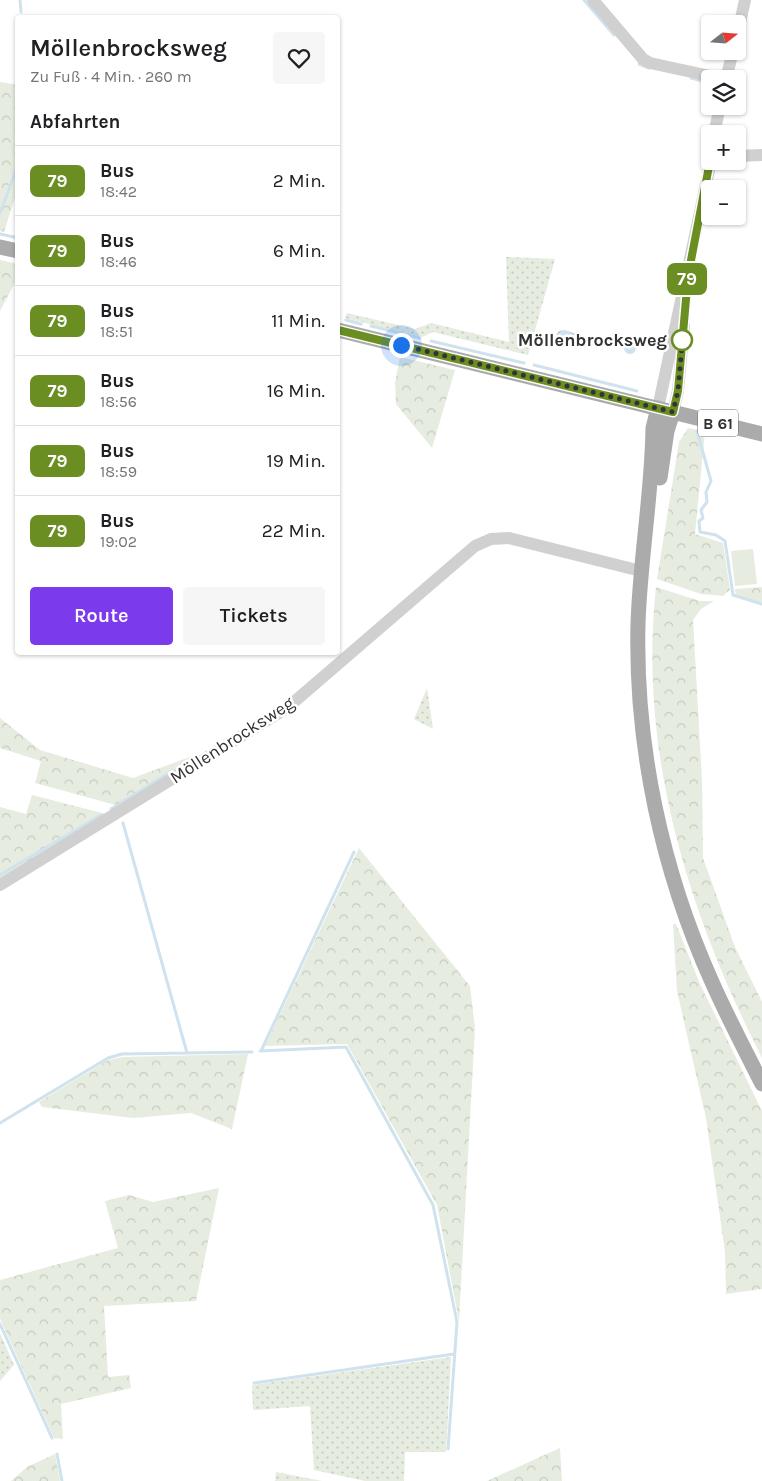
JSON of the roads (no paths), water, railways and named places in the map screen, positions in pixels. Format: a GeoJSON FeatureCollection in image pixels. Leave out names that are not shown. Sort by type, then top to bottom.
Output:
{"type":"FeatureCollection","features":[{"type":"Feature","properties":{"kind":"main road"},"geometry":{"type":"LineString","coordinates":[[0,247],[15,250]]}},
{"type":"Feature","properties":{"kind":"main road","name":"B 61"},"geometry":{"type":"LineString","coordinates":[[340,330],[762,434]]}},
{"type":"Feature","properties":{"kind":"main road"},"geometry":{"type":"LineString","coordinates":[[666,410],[653,428],[638,624],[639,684],[644,745],[657,812],[672,872],[712,981],[762,1084]]}},
{"type":"Feature","properties":{"kind":"street"},"geometry":{"type":"LineString","coordinates":[[592,0],[643,59],[650,63],[701,74]]}},
{"type":"Feature","properties":{"kind":"street"},"geometry":{"type":"LineString","coordinates":[[742,15],[745,0]]}},
{"type":"Feature","properties":{"kind":"street"},"geometry":{"type":"LineString","coordinates":[[746,156],[762,155]]}},
{"type":"Feature","properties":{"kind":"street"},"geometry":{"type":"LineString","coordinates":[[666,410],[688,276],[708,170]]}},
{"type":"Feature","properties":{"kind":"street","name":"Möllenbrocksweg"},"geometry":{"type":"LineString","coordinates":[[0,885],[287,708],[475,546],[492,539],[508,538],[642,568]]}},
{"type":"Feature","properties":{"kind":"water"},"geometry":{"type":"Polygon","coordinates":[[[565,330],[576,334],[577,340],[574,348],[556,344],[556,335],[559,331],[565,330]]]}},
{"type":"Feature","properties":{"kind":"water"},"geometry":{"type":"Polygon","coordinates":[[[628,342],[632,342],[636,348],[632,354],[628,354],[624,350],[624,346],[628,342]]]}},
{"type":"Feature","properties":{"kind":"waterway"},"geometry":{"type":"LineString","coordinates":[[20,0],[21,12]]}},
{"type":"Feature","properties":{"kind":"waterway"},"geometry":{"type":"LineString","coordinates":[[584,0],[614,35]]}},
{"type":"Feature","properties":{"kind":"waterway"},"geometry":{"type":"LineString","coordinates":[[639,64],[649,68]]}},
{"type":"Feature","properties":{"kind":"waterway"},"geometry":{"type":"LineString","coordinates":[[691,78],[701,81]]}},
{"type":"Feature","properties":{"kind":"waterway"},"geometry":{"type":"LineString","coordinates":[[0,213],[15,173]]}},
{"type":"Feature","properties":{"kind":"waterway"},"geometry":{"type":"LineString","coordinates":[[0,234],[15,237]]}},
{"type":"Feature","properties":{"kind":"waterway"},"geometry":{"type":"LineString","coordinates":[[346,320],[361,324]]}},
{"type":"Feature","properties":{"kind":"waterway"},"geometry":{"type":"LineString","coordinates":[[371,326],[420,338]]}},
{"type":"Feature","properties":{"kind":"waterway"},"geometry":{"type":"LineString","coordinates":[[431,341],[524,363]]}},
{"type":"Feature","properties":{"kind":"waterway"},"geometry":{"type":"LineString","coordinates":[[534,365],[637,391]]}},
{"type":"Feature","properties":{"kind":"waterway"},"geometry":{"type":"LineString","coordinates":[[697,431],[711,481],[706,492],[707,502],[701,510],[703,518],[699,521],[700,532],[716,535],[725,541],[733,595],[762,604]]}},
{"type":"Feature","properties":{"kind":"waterway"},"geometry":{"type":"LineString","coordinates":[[111,809],[172,771]]}},
{"type":"Feature","properties":{"kind":"waterway"},"geometry":{"type":"LineString","coordinates":[[0,875],[101,815]]}},
{"type":"Feature","properties":{"kind":"waterway"},"geometry":{"type":"LineString","coordinates":[[123,823],[187,1053]]}},
{"type":"Feature","properties":{"kind":"waterway"},"geometry":{"type":"LineString","coordinates":[[261,1051],[354,852]]}},
{"type":"Feature","properties":{"kind":"waterway"},"geometry":{"type":"LineString","coordinates":[[260,1051],[346,1047],[433,1205],[457,1322],[448,1449]]}},
{"type":"Feature","properties":{"kind":"waterway"},"geometry":{"type":"LineString","coordinates":[[0,1123],[108,1058],[122,1054],[252,1052]]}},
{"type":"Feature","properties":{"kind":"waterway"},"geometry":{"type":"LineString","coordinates":[[0,1324],[52,1438]]}},
{"type":"Feature","properties":{"kind":"waterway"},"geometry":{"type":"LineString","coordinates":[[254,1383],[454,1354]]}},
{"type":"Feature","properties":{"kind":"waterway"},"geometry":{"type":"LineString","coordinates":[[57,1454],[62,1481]]}},
{"type":"Feature","properties":{"kind":"place","name":"Möllenbrocksweg"},"geometry":{"type":"Point","coordinates":[682,340]}}]}
